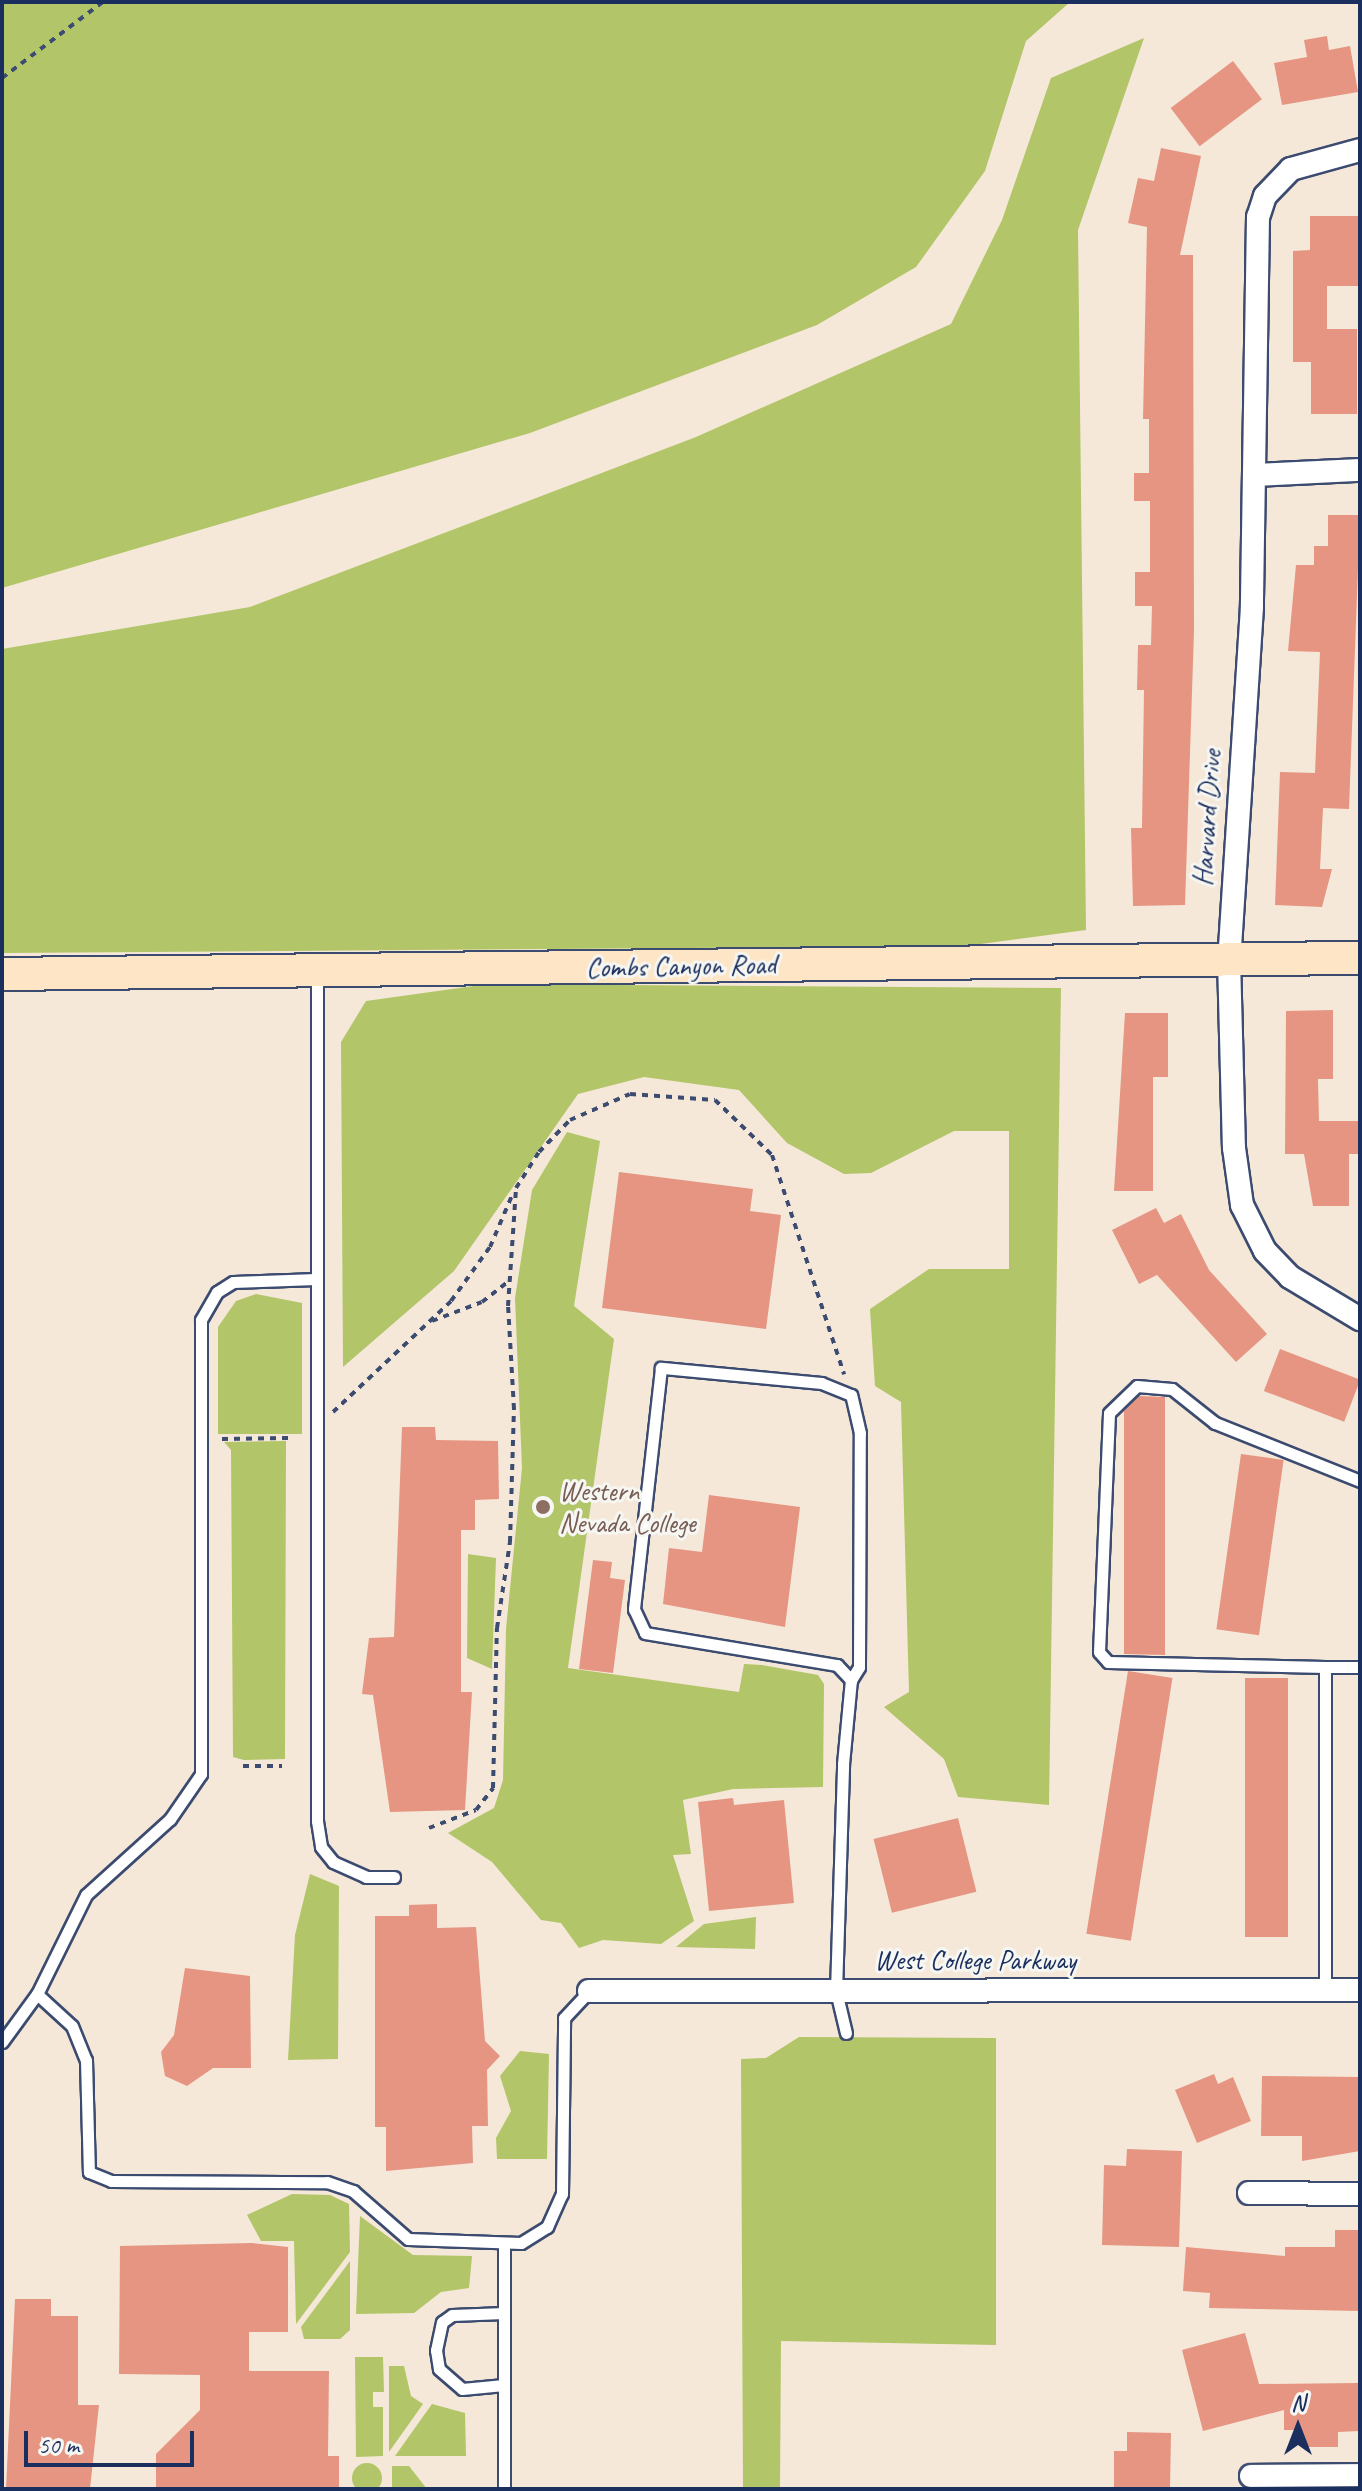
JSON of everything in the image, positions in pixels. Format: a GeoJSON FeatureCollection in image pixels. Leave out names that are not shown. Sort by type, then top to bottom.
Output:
{"type":"FeatureCollection","features":[{"type":"Feature","properties":{"kind":"street","name":"Harvard Drive"},"geometry":{"type":"LineString","coordinates":[[1360,150],[1310,160],[1265,196],[1254,264],[1256,475],[1229,959],[1234,1148],[1242,1205],[1265,1251],[1290,1277],[1360,1319]]}},
{"type":"Feature","properties":{"kind":"street"},"geometry":{"type":"LineString","coordinates":[[1256,475],[1360,470]]}},
{"type":"Feature","properties":{"kind":"street","name":"Combs Canyon Road"},"geometry":{"type":"LineString","coordinates":[[2,974],[1360,958]]}},
{"type":"Feature","properties":{"kind":"street","name":"West College Parkway"},"geometry":{"type":"LineString","coordinates":[[589,1991],[1360,1990]]}},
{"type":"Feature","properties":{"kind":"street"},"geometry":{"type":"LineString","coordinates":[[1249,2193],[1360,2194]]}},
{"type":"Feature","properties":{"kind":"street"},"geometry":{"type":"LineString","coordinates":[[1251,2476],[1360,2475]]}},
{"type":"Feature","properties":{"kind":"lane"},"geometry":{"type":"LineString","coordinates":[[317,970],[316,1279],[321,1847],[347,1870],[394,1877]]}},
{"type":"Feature","properties":{"kind":"lane"},"geometry":{"type":"LineString","coordinates":[[2,2042],[37,1994],[86,1895],[170,1819],[201,1774],[206,1307],[233,1282],[316,1279]]}},
{"type":"Feature","properties":{"kind":"lane"},"geometry":{"type":"LineString","coordinates":[[846,2033],[836,1991],[851,1680],[859,1667],[860,1433],[851,1395],[821,1383],[661,1368],[634,1609],[645,1633],[837,1665],[851,1680]]}},
{"type":"Feature","properties":{"kind":"lane"},"geometry":{"type":"LineString","coordinates":[[1360,1481],[1228,1430],[1172,1389],[1137,1386],[1117,1398],[1104,1434],[1099,1652],[1108,1662],[1360,1667]]}},
{"type":"Feature","properties":{"kind":"lane"},"geometry":{"type":"LineString","coordinates":[[1325,1667],[1325,1990]]}},
{"type":"Feature","properties":{"kind":"lane"},"geometry":{"type":"LineString","coordinates":[[37,1994],[72,2026],[86,2060],[85,2162],[96,2178],[327,2182],[353,2191],[408,2239],[504,2244],[534,2237],[556,2215],[564,2018],[589,1991]]}},
{"type":"Feature","properties":{"kind":"lane"},"geometry":{"type":"LineString","coordinates":[[504,2244],[504,2489]]}},
{"type":"Feature","properties":{"kind":"lane"},"geometry":{"type":"LineString","coordinates":[[504,2313],[452,2315],[442,2322],[436,2350],[439,2369],[462,2389],[504,2385]]}},
{"type":"Feature","properties":{"kind":"path"},"geometry":{"type":"LineString","coordinates":[[2,78],[103,2]]}},
{"type":"Feature","properties":{"kind":"path"},"geometry":{"type":"LineString","coordinates":[[317,1427],[430,1322],[490,1247],[516,1188],[570,1120],[595,1105],[671,1091],[715,1100],[772,1155],[851,1395]]}},
{"type":"Feature","properties":{"kind":"path"},"geometry":{"type":"LineString","coordinates":[[429,1828],[476,1810],[493,1788],[514,1409],[510,1280],[516,1188]]}},
{"type":"Feature","properties":{"kind":"path"},"geometry":{"type":"LineString","coordinates":[[430,1322],[482,1302],[510,1280]]}},
{"type":"Feature","properties":{"kind":"path"},"geometry":{"type":"LineString","coordinates":[[222,1439],[288,1438]]}},
{"type":"Feature","properties":{"kind":"path"},"geometry":{"type":"LineString","coordinates":[[243,1766],[282,1766]]}},
{"type":"Feature","properties":{"kind":"green space"},"geometry":{"type":"Polygon","coordinates":[[[2,2],[1070,2],[1026,41],[985,171],[916,267],[817,325],[530,433],[2,588],[2,2]]]}},
{"type":"Feature","properties":{"kind":"green space"},"geometry":{"type":"Polygon","coordinates":[[[1144,38],[1078,230],[1086,930],[966,946],[2,953],[2,649],[250,607],[696,437],[951,324],[1002,220],[1051,78],[1144,38]]]}},
{"type":"Feature","properties":{"kind":"green space"},"geometry":{"type":"Polygon","coordinates":[[[488,984],[1061,988],[1049,1805],[958,1797],[944,1759],[884,1707],[909,1692],[901,1402],[875,1386],[870,1309],[929,1269],[1009,1269],[1009,1131],[954,1131],[871,1173],[844,1174],[787,1143],[739,1090],[644,1077],[578,1094],[454,1271],[343,1367],[341,1042],[366,1001],[488,984]]]}},
{"type":"Feature","properties":{"kind":"green space"},"geometry":{"type":"Polygon","coordinates":[[[567,1132],[600,1141],[574,1306],[614,1339],[568,1668],[739,1692],[744,1664],[762,1665],[818,1675],[824,1684],[823,1787],[733,1789],[683,1800],[691,1854],[673,1855],[694,1921],[661,1944],[603,1940],[579,1948],[561,1923],[541,1920],[492,1862],[448,1833],[494,1808],[503,1780],[506,1629],[522,1468],[515,1298],[532,1190],[567,1132]]]}},
{"type":"Feature","properties":{"kind":"green space"},"geometry":{"type":"Polygon","coordinates":[[[256,1294],[302,1303],[302,1434],[218,1434],[218,1327],[236,1301],[256,1294]]]}},
{"type":"Feature","properties":{"kind":"green space"},"geometry":{"type":"Polygon","coordinates":[[[286,1441],[285,1759],[244,1760],[233,1757],[231,1450],[224,1442],[286,1441]]]}},
{"type":"Feature","properties":{"kind":"green space"},"geometry":{"type":"Polygon","coordinates":[[[468,1554],[496,1558],[492,1669],[467,1658],[468,1554]]]}},
{"type":"Feature","properties":{"kind":"green space"},"geometry":{"type":"Polygon","coordinates":[[[310,1874],[339,1886],[338,2059],[288,2060],[295,1935],[310,1874]]]}},
{"type":"Feature","properties":{"kind":"green space"},"geometry":{"type":"Polygon","coordinates":[[[756,1917],[755,1949],[676,1947],[704,1924],[756,1917]]]}},
{"type":"Feature","properties":{"kind":"green space"},"geometry":{"type":"Polygon","coordinates":[[[799,2037],[996,2038],[996,2345],[781,2341],[780,2489],[743,2489],[741,2059],[766,2058],[799,2037]]]}},
{"type":"Feature","properties":{"kind":"green space"},"geometry":{"type":"Polygon","coordinates":[[[520,2051],[549,2054],[547,2159],[497,2159],[496,2138],[511,2111],[500,2076],[520,2051]]]}},
{"type":"Feature","properties":{"kind":"green space"},"geometry":{"type":"Polygon","coordinates":[[[292,2194],[330,2195],[349,2204],[350,2252],[296,2324],[294,2241],[261,2241],[247,2215],[292,2194]]]}},
{"type":"Feature","properties":{"kind":"green space"},"geometry":{"type":"Polygon","coordinates":[[[360,2216],[413,2255],[472,2256],[469,2288],[441,2292],[414,2313],[356,2314],[360,2216]]]}},
{"type":"Feature","properties":{"kind":"green space"},"geometry":{"type":"Polygon","coordinates":[[[350,2261],[350,2330],[340,2339],[304,2339],[301,2327],[350,2261]]]}},
{"type":"Feature","properties":{"kind":"green space"},"geometry":{"type":"Polygon","coordinates":[[[355,2357],[383,2357],[384,2392],[373,2392],[373,2407],[383,2407],[383,2456],[356,2457],[355,2357]]]}},
{"type":"Feature","properties":{"kind":"green space"},"geometry":{"type":"Polygon","coordinates":[[[389,2366],[404,2366],[411,2396],[423,2404],[389,2452],[389,2366]]]}},
{"type":"Feature","properties":{"kind":"green space"},"geometry":{"type":"Polygon","coordinates":[[[432,2404],[465,2413],[466,2456],[395,2456],[432,2404]]]}},
{"type":"Feature","properties":{"kind":"green space"},"geometry":{"type":"Polygon","coordinates":[[[367,2463],[378,2467],[382,2478],[378,2489],[367,2493],[356,2489],[352,2478],[356,2467],[367,2463]]]}},
{"type":"Feature","properties":{"kind":"green space"},"geometry":{"type":"Polygon","coordinates":[[[392,2466],[409,2466],[427,2489],[392,2489],[392,2466]]]}},
{"type":"Feature","properties":{"kind":"building"},"geometry":{"type":"Polygon","coordinates":[[[1327,36],[1329,50],[1350,46],[1358,92],[1282,105],[1274,63],[1307,57],[1304,40],[1327,36]]]}},
{"type":"Feature","properties":{"kind":"building"},"geometry":{"type":"Polygon","coordinates":[[[1233,61],[1262,99],[1200,146],[1171,108],[1233,61]]]}},
{"type":"Feature","properties":{"kind":"building"},"geometry":{"type":"Polygon","coordinates":[[[1161,148],[1201,156],[1180,255],[1193,255],[1194,631],[1185,905],[1133,906],[1131,828],[1142,828],[1144,690],[1137,690],[1138,645],[1151,645],[1152,606],[1135,606],[1135,572],[1150,572],[1150,501],[1134,501],[1134,473],[1149,473],[1149,419],[1143,419],[1147,227],[1128,223],[1138,178],[1154,181],[1161,148]]]}},
{"type":"Feature","properties":{"kind":"building"},"geometry":{"type":"Polygon","coordinates":[[[1310,216],[1360,216],[1360,286],[1327,286],[1327,329],[1357,329],[1357,414],[1311,414],[1311,362],[1293,362],[1293,251],[1310,250],[1310,216]]]}},
{"type":"Feature","properties":{"kind":"building"},"geometry":{"type":"Polygon","coordinates":[[[1328,515],[1360,515],[1349,809],[1323,808],[1320,869],[1332,869],[1322,907],[1275,905],[1280,772],[1315,773],[1320,652],[1288,651],[1296,565],[1314,565],[1314,546],[1328,546],[1328,515]]]}},
{"type":"Feature","properties":{"kind":"building"},"geometry":{"type":"Polygon","coordinates":[[[1333,1010],[1333,1079],[1318,1079],[1319,1121],[1360,1121],[1360,1154],[1349,1154],[1349,1206],[1313,1206],[1304,1154],[1285,1154],[1286,1011],[1333,1010]]]}},
{"type":"Feature","properties":{"kind":"building"},"geometry":{"type":"Polygon","coordinates":[[[1125,1013],[1168,1013],[1168,1077],[1153,1077],[1153,1191],[1114,1191],[1125,1013]]]}},
{"type":"Feature","properties":{"kind":"building"},"geometry":{"type":"Polygon","coordinates":[[[619,1172],[753,1189],[750,1211],[781,1215],[766,1329],[602,1308],[619,1172]]]}},
{"type":"Feature","properties":{"kind":"building"},"geometry":{"type":"Polygon","coordinates":[[[1156,1208],[1164,1223],[1181,1214],[1209,1270],[1267,1334],[1236,1362],[1157,1275],[1139,1284],[1112,1230],[1156,1208]]]}},
{"type":"Feature","properties":{"kind":"building"},"geometry":{"type":"Polygon","coordinates":[[[1280,1349],[1360,1380],[1344,1422],[1264,1391],[1280,1349]]]}},
{"type":"Feature","properties":{"kind":"building"},"geometry":{"type":"Polygon","coordinates":[[[1139,1396],[1165,1397],[1165,1655],[1124,1654],[1124,1411],[1139,1396]]]}},
{"type":"Feature","properties":{"kind":"building"},"geometry":{"type":"Polygon","coordinates":[[[402,1427],[435,1427],[436,1440],[498,1441],[499,1499],[475,1500],[475,1530],[461,1530],[461,1692],[472,1692],[465,1810],[390,1812],[373,1695],[362,1694],[369,1638],[394,1637],[402,1427]]]}},
{"type":"Feature","properties":{"kind":"building"},"geometry":{"type":"Polygon","coordinates":[[[1241,1454],[1284,1460],[1259,1635],[1216,1629],[1241,1454]]]}},
{"type":"Feature","properties":{"kind":"building"},"geometry":{"type":"Polygon","coordinates":[[[709,1495],[800,1507],[785,1627],[663,1604],[669,1548],[702,1552],[709,1495]]]}},
{"type":"Feature","properties":{"kind":"building"},"geometry":{"type":"Polygon","coordinates":[[[593,1560],[612,1562],[610,1578],[625,1580],[613,1673],[579,1669],[593,1560]]]}},
{"type":"Feature","properties":{"kind":"building"},"geometry":{"type":"Polygon","coordinates":[[[1128,1671],[1172,1678],[1131,1941],[1086,1934],[1128,1671]]]}},
{"type":"Feature","properties":{"kind":"building"},"geometry":{"type":"Polygon","coordinates":[[[1245,1678],[1288,1678],[1288,1937],[1245,1937],[1245,1678]]]}},
{"type":"Feature","properties":{"kind":"building"},"geometry":{"type":"Polygon","coordinates":[[[733,1798],[734,1805],[784,1800],[794,1903],[709,1911],[698,1802],[733,1798]]]}},
{"type":"Feature","properties":{"kind":"building"},"geometry":{"type":"Polygon","coordinates":[[[958,1818],[976,1892],[892,1913],[874,1839],[958,1818]]]}},
{"type":"Feature","properties":{"kind":"building"},"geometry":{"type":"Polygon","coordinates":[[[437,1904],[437,1928],[476,1927],[485,2041],[500,2056],[487,2070],[488,2126],[472,2126],[473,2163],[386,2171],[386,2127],[375,2127],[375,1916],[409,1916],[409,1905],[437,1904]]]}},
{"type":"Feature","properties":{"kind":"building"},"geometry":{"type":"Polygon","coordinates":[[[185,1968],[250,1976],[251,2068],[213,2068],[187,2086],[165,2076],[161,2052],[174,2035],[185,1968]]]}},
{"type":"Feature","properties":{"kind":"building"},"geometry":{"type":"Polygon","coordinates":[[[1214,2074],[1218,2084],[1233,2077],[1251,2121],[1197,2143],[1175,2090],[1214,2074]]]}},
{"type":"Feature","properties":{"kind":"building"},"geometry":{"type":"Polygon","coordinates":[[[1262,2076],[1360,2077],[1360,2151],[1302,2161],[1302,2136],[1261,2136],[1262,2076]]]}},
{"type":"Feature","properties":{"kind":"building"},"geometry":{"type":"Polygon","coordinates":[[[1127,2149],[1182,2151],[1179,2247],[1102,2245],[1104,2165],[1126,2166],[1127,2149]]]}},
{"type":"Feature","properties":{"kind":"building"},"geometry":{"type":"Polygon","coordinates":[[[1335,2230],[1360,2230],[1360,2311],[1209,2308],[1210,2293],[1183,2291],[1186,2247],[1285,2256],[1285,2247],[1335,2247],[1335,2230]]]}},
{"type":"Feature","properties":{"kind":"building"},"geometry":{"type":"Polygon","coordinates":[[[252,2243],[288,2247],[288,2332],[249,2332],[249,2371],[329,2371],[328,2456],[339,2456],[339,2489],[156,2489],[156,2454],[200,2410],[200,2375],[119,2374],[120,2246],[252,2243]]]}},
{"type":"Feature","properties":{"kind":"building"},"geometry":{"type":"Polygon","coordinates":[[[15,2299],[51,2299],[51,2316],[78,2316],[78,2405],[99,2405],[90,2489],[6,2489],[15,2299]]]}},
{"type":"Feature","properties":{"kind":"building"},"geometry":{"type":"Polygon","coordinates":[[[1245,2333],[1259,2384],[1358,2383],[1360,2431],[1338,2432],[1338,2447],[1301,2447],[1301,2430],[1284,2430],[1284,2410],[1203,2431],[1182,2350],[1245,2333]]]}},
{"type":"Feature","properties":{"kind":"building"},"geometry":{"type":"Polygon","coordinates":[[[1127,2432],[1171,2433],[1170,2489],[1114,2489],[1114,2451],[1127,2451],[1127,2432]]]}},
{"type":"Feature","properties":{"kind":"place","name":"Western Nevada College"},"geometry":{"type":"Point","coordinates":[543,1507]}}]}
